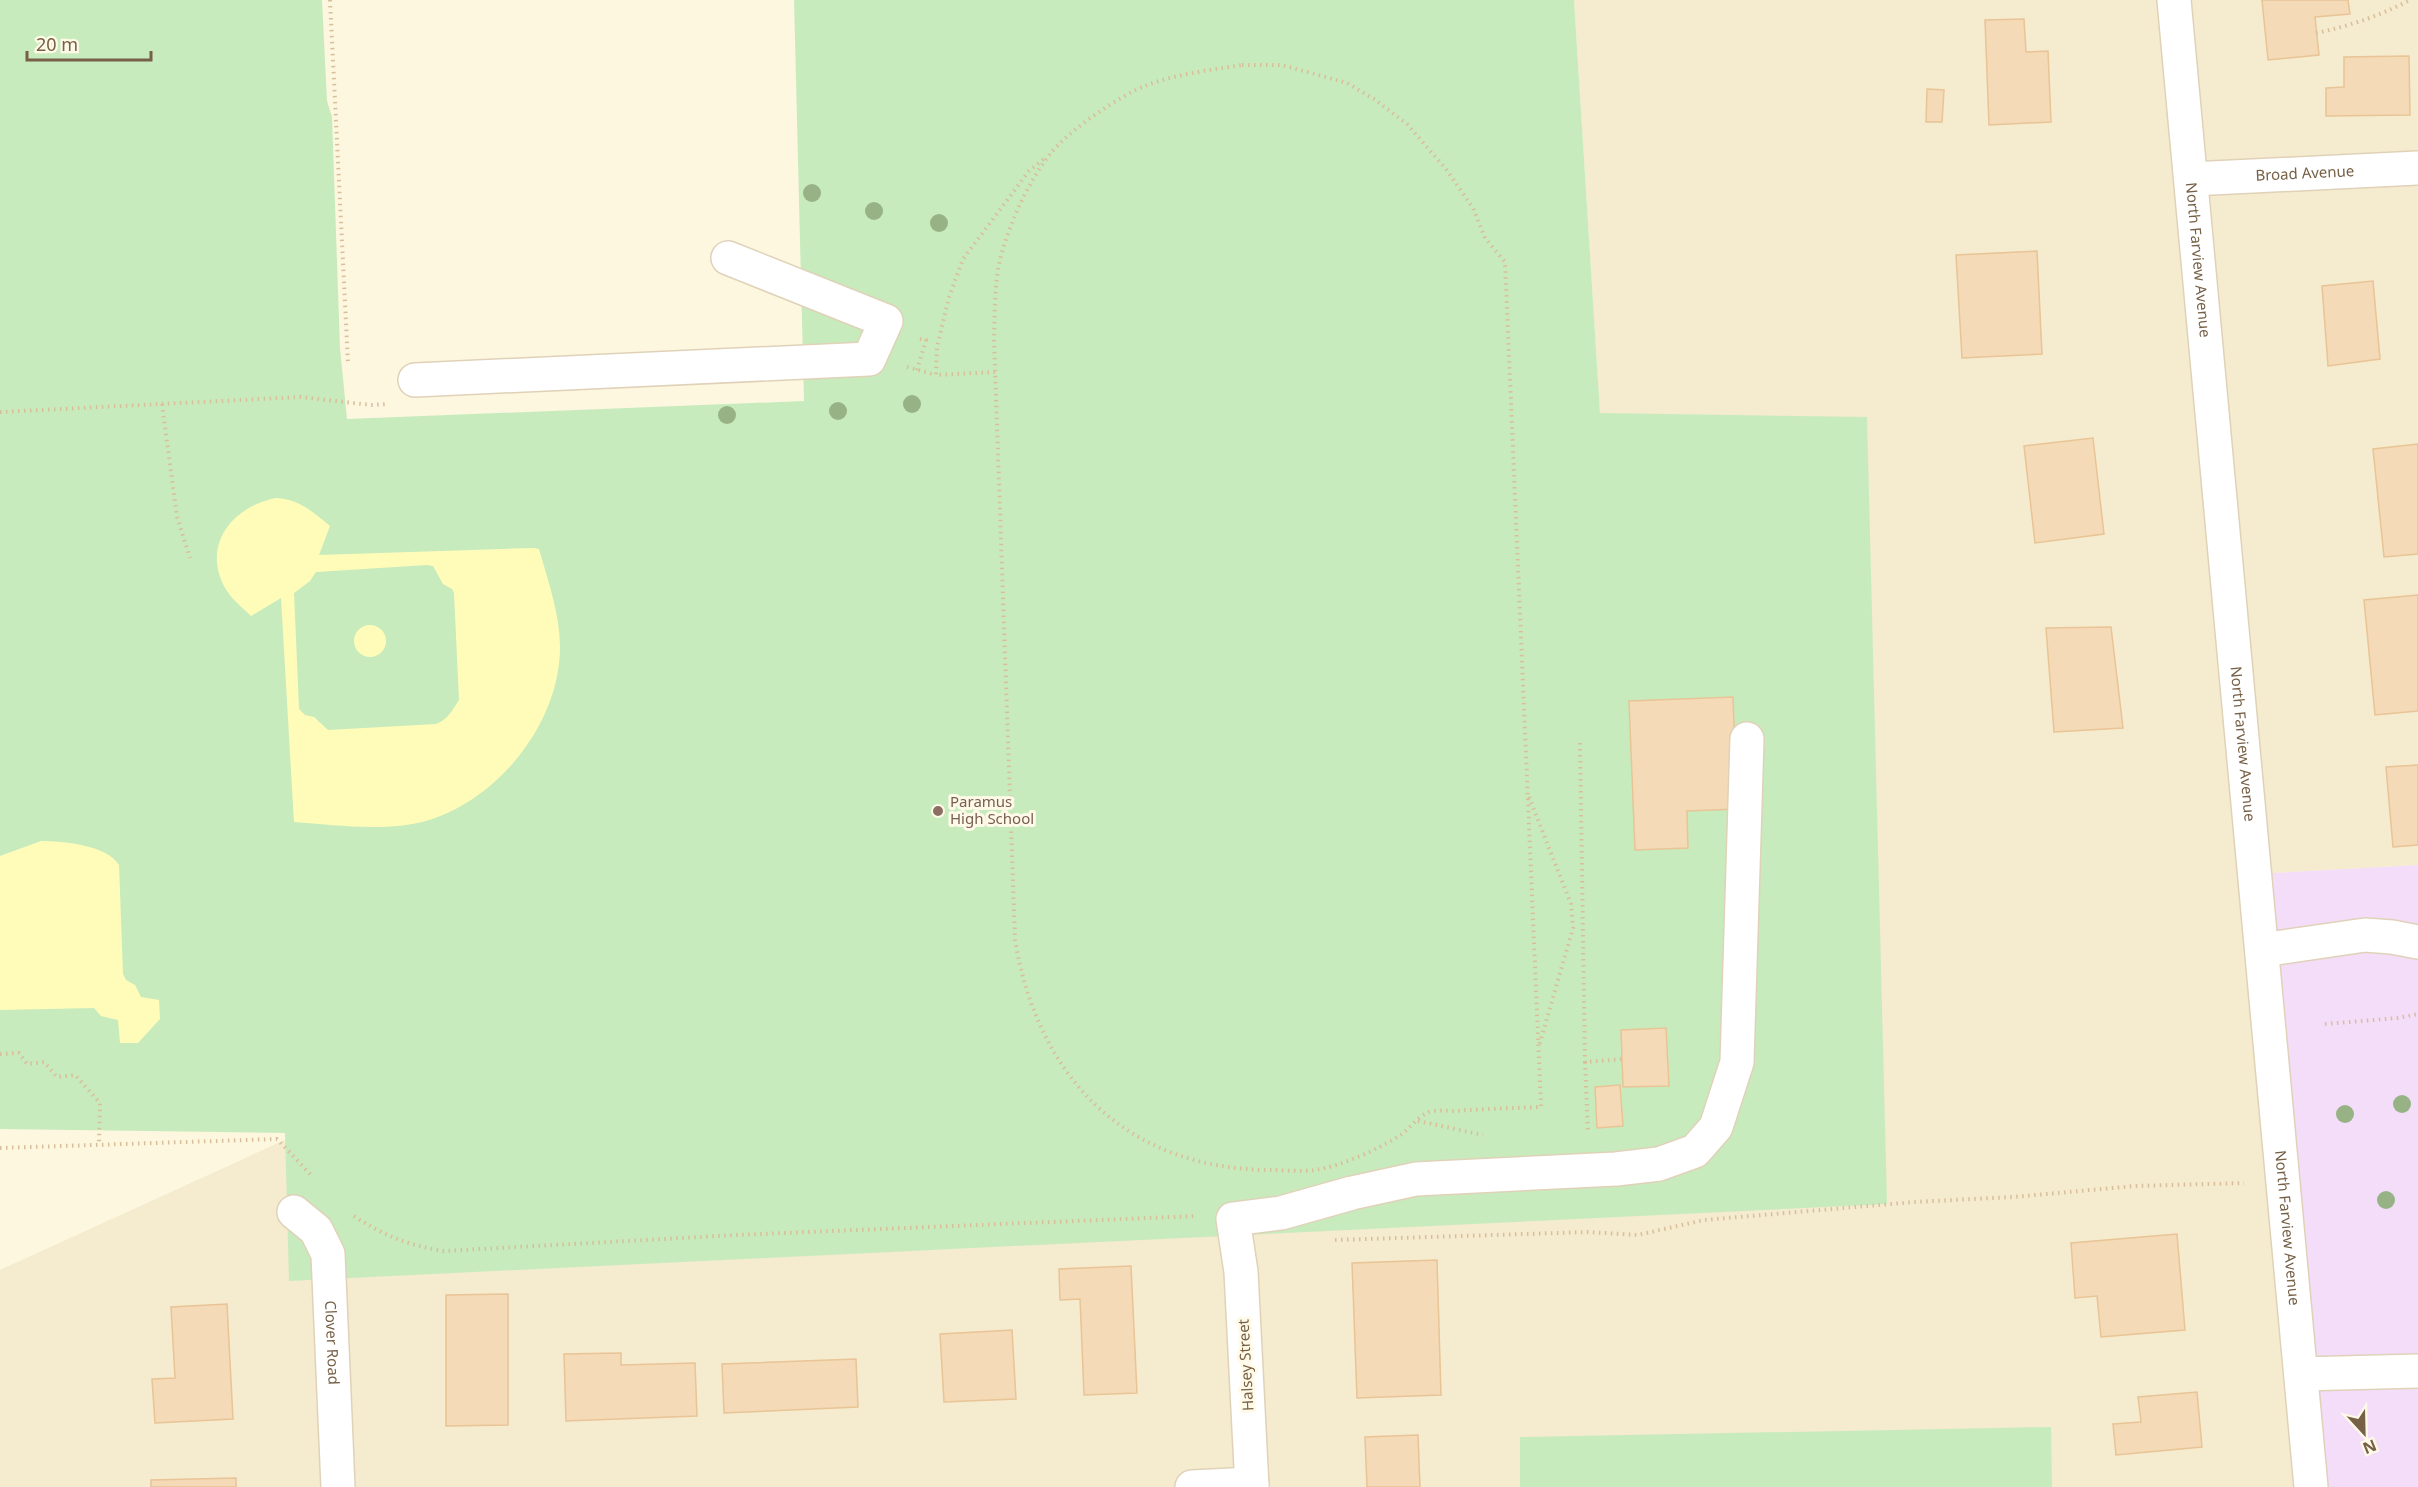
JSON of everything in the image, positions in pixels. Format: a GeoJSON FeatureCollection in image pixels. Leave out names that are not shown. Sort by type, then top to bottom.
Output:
{"type":"FeatureCollection","features":[{"type":"Feature","properties":{"kind":"street","name":"North Farview Avenue"},"geometry":{"type":"LineString","coordinates":[[2174,0],[2311,1487]]}},
{"type":"Feature","properties":{"kind":"street","name":"Broad Avenue"},"geometry":{"type":"LineString","coordinates":[[2191,179],[2418,168]]}},
{"type":"Feature","properties":{"kind":"street"},"geometry":{"type":"LineString","coordinates":[[416,380],[868,359],[886,321],[728,258]]}},
{"type":"Feature","properties":{"kind":"street"},"geometry":{"type":"LineString","coordinates":[[1235,1232],[1281,1213],[1352,1193],[1416,1179],[1616,1169],[1659,1164],[1695,1151],[1716,1127],[1737,1062],[1747,739]]}},
{"type":"Feature","properties":{"kind":"street"},"geometry":{"type":"LineString","coordinates":[[2262,950],[2365,935],[2418,916]]}},
{"type":"Feature","properties":{"kind":"street"},"geometry":{"type":"LineString","coordinates":[[2365,935],[2418,942]]}},
{"type":"Feature","properties":{"kind":"street","name":"Clover Road"},"geometry":{"type":"LineString","coordinates":[[294,1212],[316,1230],[328,1254],[338,1487]]}},
{"type":"Feature","properties":{"kind":"street","name":"Halsey Street"},"geometry":{"type":"LineString","coordinates":[[1235,1232],[1241,1272],[1252,1485]]}},
{"type":"Feature","properties":{"kind":"street"},"geometry":{"type":"LineString","coordinates":[[2301,1374],[2418,1371]]}},
{"type":"Feature","properties":{"kind":"street"},"geometry":{"type":"LineString","coordinates":[[1192,1487],[1252,1485]]}},
{"type":"Feature","properties":{"kind":"path"},"geometry":{"type":"LineString","coordinates":[[330,0],[348,363]]}},
{"type":"Feature","properties":{"kind":"path"},"geometry":{"type":"LineString","coordinates":[[2316,33],[2350,26],[2383,14],[2410,0]]}},
{"type":"Feature","properties":{"kind":"path"},"geometry":{"type":"LineString","coordinates":[[936,375],[938,347],[949,297],[963,259],[1029,171],[1051,152],[1113,102],[1147,85],[1193,73],[1242,65],[1282,65],[1347,83],[1374,99],[1407,124],[1446,169],[1473,208],[1485,238],[1505,262],[1541,1107],[1428,1112],[1400,1135],[1361,1156],[1316,1170],[1244,1170],[1197,1162],[1147,1142],[1108,1117],[1072,1082],[1046,1040],[1025,984],[1015,940],[994,339],[996,282],[1002,252],[1027,190],[1051,152]]}},
{"type":"Feature","properties":{"kind":"path"},"geometry":{"type":"LineString","coordinates":[[917,339],[926,340],[917,370]]}},
{"type":"Feature","properties":{"kind":"path"},"geometry":{"type":"LineString","coordinates":[[899,365],[936,375],[995,372]]}},
{"type":"Feature","properties":{"kind":"path"},"geometry":{"type":"LineString","coordinates":[[162,404],[177,517],[190,558]]}},
{"type":"Feature","properties":{"kind":"path"},"geometry":{"type":"LineString","coordinates":[[1580,743],[1588,1137]]}},
{"type":"Feature","properties":{"kind":"path"},"geometry":{"type":"LineString","coordinates":[[1528,794],[1571,904],[1573,921],[1573,928],[1538,1050]]}},
{"type":"Feature","properties":{"kind":"path"},"geometry":{"type":"LineString","coordinates":[[1573,921],[1583,921]]}},
{"type":"Feature","properties":{"kind":"path"},"geometry":{"type":"LineString","coordinates":[[2325,1024],[2398,1018],[2418,1014]]}},
{"type":"Feature","properties":{"kind":"path"},"geometry":{"type":"LineString","coordinates":[[0,1054],[19,1053],[27,1064],[44,1062],[57,1077],[75,1075],[100,1103],[99,1145]]}},
{"type":"Feature","properties":{"kind":"path"},"geometry":{"type":"LineString","coordinates":[[1586,1062],[1622,1059]]}},
{"type":"Feature","properties":{"kind":"path"},"geometry":{"type":"LineString","coordinates":[[1418,1121],[1484,1136]]}},
{"type":"Feature","properties":{"kind":"path"},"geometry":{"type":"LineString","coordinates":[[0,1148],[277,1139],[319,1184]]}},
{"type":"Feature","properties":{"kind":"path"},"geometry":{"type":"LineString","coordinates":[[1328,1240],[1588,1232],[1638,1235],[1715,1219],[1914,1202],[2013,1197],[2135,1186],[2248,1183]]}},
{"type":"Feature","properties":{"kind":"path"},"geometry":{"type":"LineString","coordinates":[[344,1210],[382,1234],[420,1247],[444,1251],[737,1234],[1177,1216],[1235,1232]]}},
{"type":"Feature","properties":{"kind":"shaded area"},"geometry":{"type":"Polygon","coordinates":[[[1574,0],[2418,0],[2418,865],[2255,874],[2311,1487],[0,1487],[0,1270],[1867,418],[1600,414],[1574,0]]]}},
{"type":"Feature","properties":{"kind":"shaded area"},"geometry":{"type":"Polygon","coordinates":[[[2418,865],[2418,1487],[2311,1487],[2255,874],[2418,865]]]}},
{"type":"Feature","properties":{"kind":"green space","name":"Paramus High School"},"geometry":{"type":"Polygon","coordinates":[[[0,0],[322,0],[327,101],[332,117],[340,348],[347,419],[804,401],[794,0],[1574,0],[1600,413],[1867,417],[1887,1204],[289,1281],[285,1133],[0,1129],[0,0]]]}},
{"type":"Feature","properties":{"kind":"green space"},"geometry":{"type":"Polygon","coordinates":[[[2051,1427],[2052,1487],[1520,1487],[1520,1437],[2051,1427]]]}},
{"type":"Feature","properties":{"kind":"sand"},"geometry":{"type":"Polygon","coordinates":[[[276,498],[292,501],[305,507],[330,526],[319,555],[539,549],[558,622],[560,647],[557,675],[549,703],[537,730],[520,755],[500,777],[477,796],[452,811],[411,824],[360,827],[294,822],[281,598],[251,616],[224,586],[218,570],[217,555],[226,529],[235,518],[261,502],[276,498]],[[433,566],[316,572],[310,581],[294,593],[299,709],[305,715],[314,717],[328,730],[436,724],[450,714],[459,700],[454,593],[452,589],[443,584],[433,566]]]}},
{"type":"Feature","properties":{"kind":"sand"},"geometry":{"type":"Polygon","coordinates":[[[370,625],[381,630],[386,641],[381,652],[370,657],[359,652],[354,641],[359,630],[370,625]]]}},
{"type":"Feature","properties":{"kind":"sand"},"geometry":{"type":"Polygon","coordinates":[[[41,841],[72,843],[95,849],[113,858],[119,865],[123,974],[126,980],[135,985],[141,997],[159,1000],[160,1019],[138,1043],[120,1043],[118,1020],[101,1016],[94,1008],[0,1010],[0,856],[41,841]]]}},
{"type":"Feature","properties":{"kind":"building"},"geometry":{"type":"Polygon","coordinates":[[[2262,0],[2348,0],[2350,14],[2315,17],[2319,55],[2268,60],[2262,0]]]}},
{"type":"Feature","properties":{"kind":"building"},"geometry":{"type":"Polygon","coordinates":[[[2024,19],[2026,52],[2048,51],[2051,122],[1989,125],[1985,20],[2024,19]]]}},
{"type":"Feature","properties":{"kind":"building"},"geometry":{"type":"Polygon","coordinates":[[[2409,56],[2410,115],[2326,116],[2326,88],[2344,87],[2344,57],[2409,56]]]}},
{"type":"Feature","properties":{"kind":"building"},"geometry":{"type":"Polygon","coordinates":[[[1927,89],[1944,90],[1942,122],[1926,122],[1927,89]]]}},
{"type":"Feature","properties":{"kind":"building"},"geometry":{"type":"Polygon","coordinates":[[[2037,251],[2042,354],[1962,358],[1956,255],[2037,251]]]}},
{"type":"Feature","properties":{"kind":"building"},"geometry":{"type":"Polygon","coordinates":[[[2373,281],[2380,359],[2328,366],[2322,286],[2373,281]]]}},
{"type":"Feature","properties":{"kind":"building"},"geometry":{"type":"Polygon","coordinates":[[[2093,438],[2104,534],[2035,543],[2024,446],[2093,438]]]}},
{"type":"Feature","properties":{"kind":"building"},"geometry":{"type":"Polygon","coordinates":[[[2418,444],[2418,554],[2384,557],[2373,449],[2418,444]]]}},
{"type":"Feature","properties":{"kind":"building"},"geometry":{"type":"Polygon","coordinates":[[[2418,595],[2418,711],[2375,715],[2364,600],[2418,595]]]}},
{"type":"Feature","properties":{"kind":"building"},"geometry":{"type":"Polygon","coordinates":[[[2111,627],[2123,728],[2054,732],[2046,628],[2111,627]]]}},
{"type":"Feature","properties":{"kind":"building"},"geometry":{"type":"Polygon","coordinates":[[[1733,697],[1737,809],[1687,811],[1688,848],[1635,850],[1629,701],[1733,697]]]}},
{"type":"Feature","properties":{"kind":"building"},"geometry":{"type":"Polygon","coordinates":[[[2418,765],[2418,845],[2393,847],[2386,767],[2418,765]]]}},
{"type":"Feature","properties":{"kind":"building"},"geometry":{"type":"Polygon","coordinates":[[[1666,1028],[1669,1086],[1623,1087],[1621,1030],[1666,1028]]]}},
{"type":"Feature","properties":{"kind":"building"},"geometry":{"type":"Polygon","coordinates":[[[1620,1085],[1623,1126],[1597,1128],[1595,1087],[1620,1085]]]}},
{"type":"Feature","properties":{"kind":"building"},"geometry":{"type":"Polygon","coordinates":[[[2177,1234],[2185,1330],[2101,1337],[2097,1296],[2075,1298],[2071,1243],[2177,1234]]]}},
{"type":"Feature","properties":{"kind":"building"},"geometry":{"type":"Polygon","coordinates":[[[1437,1260],[1441,1395],[1357,1398],[1352,1263],[1437,1260]]]}},
{"type":"Feature","properties":{"kind":"building"},"geometry":{"type":"Polygon","coordinates":[[[1131,1266],[1137,1393],[1084,1395],[1080,1299],[1060,1300],[1059,1269],[1131,1266]]]}},
{"type":"Feature","properties":{"kind":"building"},"geometry":{"type":"Polygon","coordinates":[[[508,1294],[508,1425],[446,1426],[446,1295],[508,1294]]]}},
{"type":"Feature","properties":{"kind":"building"},"geometry":{"type":"Polygon","coordinates":[[[227,1304],[233,1419],[155,1423],[152,1379],[175,1378],[171,1307],[227,1304]]]}},
{"type":"Feature","properties":{"kind":"building"},"geometry":{"type":"Polygon","coordinates":[[[1012,1330],[1016,1399],[944,1402],[940,1334],[1012,1330]]]}},
{"type":"Feature","properties":{"kind":"building"},"geometry":{"type":"Polygon","coordinates":[[[621,1353],[621,1365],[695,1363],[697,1416],[566,1421],[564,1354],[621,1353]]]}},
{"type":"Feature","properties":{"kind":"building"},"geometry":{"type":"Polygon","coordinates":[[[856,1359],[858,1407],[724,1413],[722,1364],[856,1359]]]}},
{"type":"Feature","properties":{"kind":"building"},"geometry":{"type":"Polygon","coordinates":[[[2197,1392],[2202,1447],[2116,1455],[2113,1424],[2141,1422],[2138,1397],[2197,1392]]]}},
{"type":"Feature","properties":{"kind":"building"},"geometry":{"type":"Polygon","coordinates":[[[1418,1435],[1420,1487],[1367,1487],[1365,1437],[1418,1435]]]}},
{"type":"Feature","properties":{"kind":"building"},"geometry":{"type":"Polygon","coordinates":[[[236,1478],[236,1487],[151,1487],[151,1480],[236,1478]]]}},
{"type":"Feature","properties":{"kind":"place","name":"Paramus High School"},"geometry":{"type":"Point","coordinates":[938,811]}}]}
